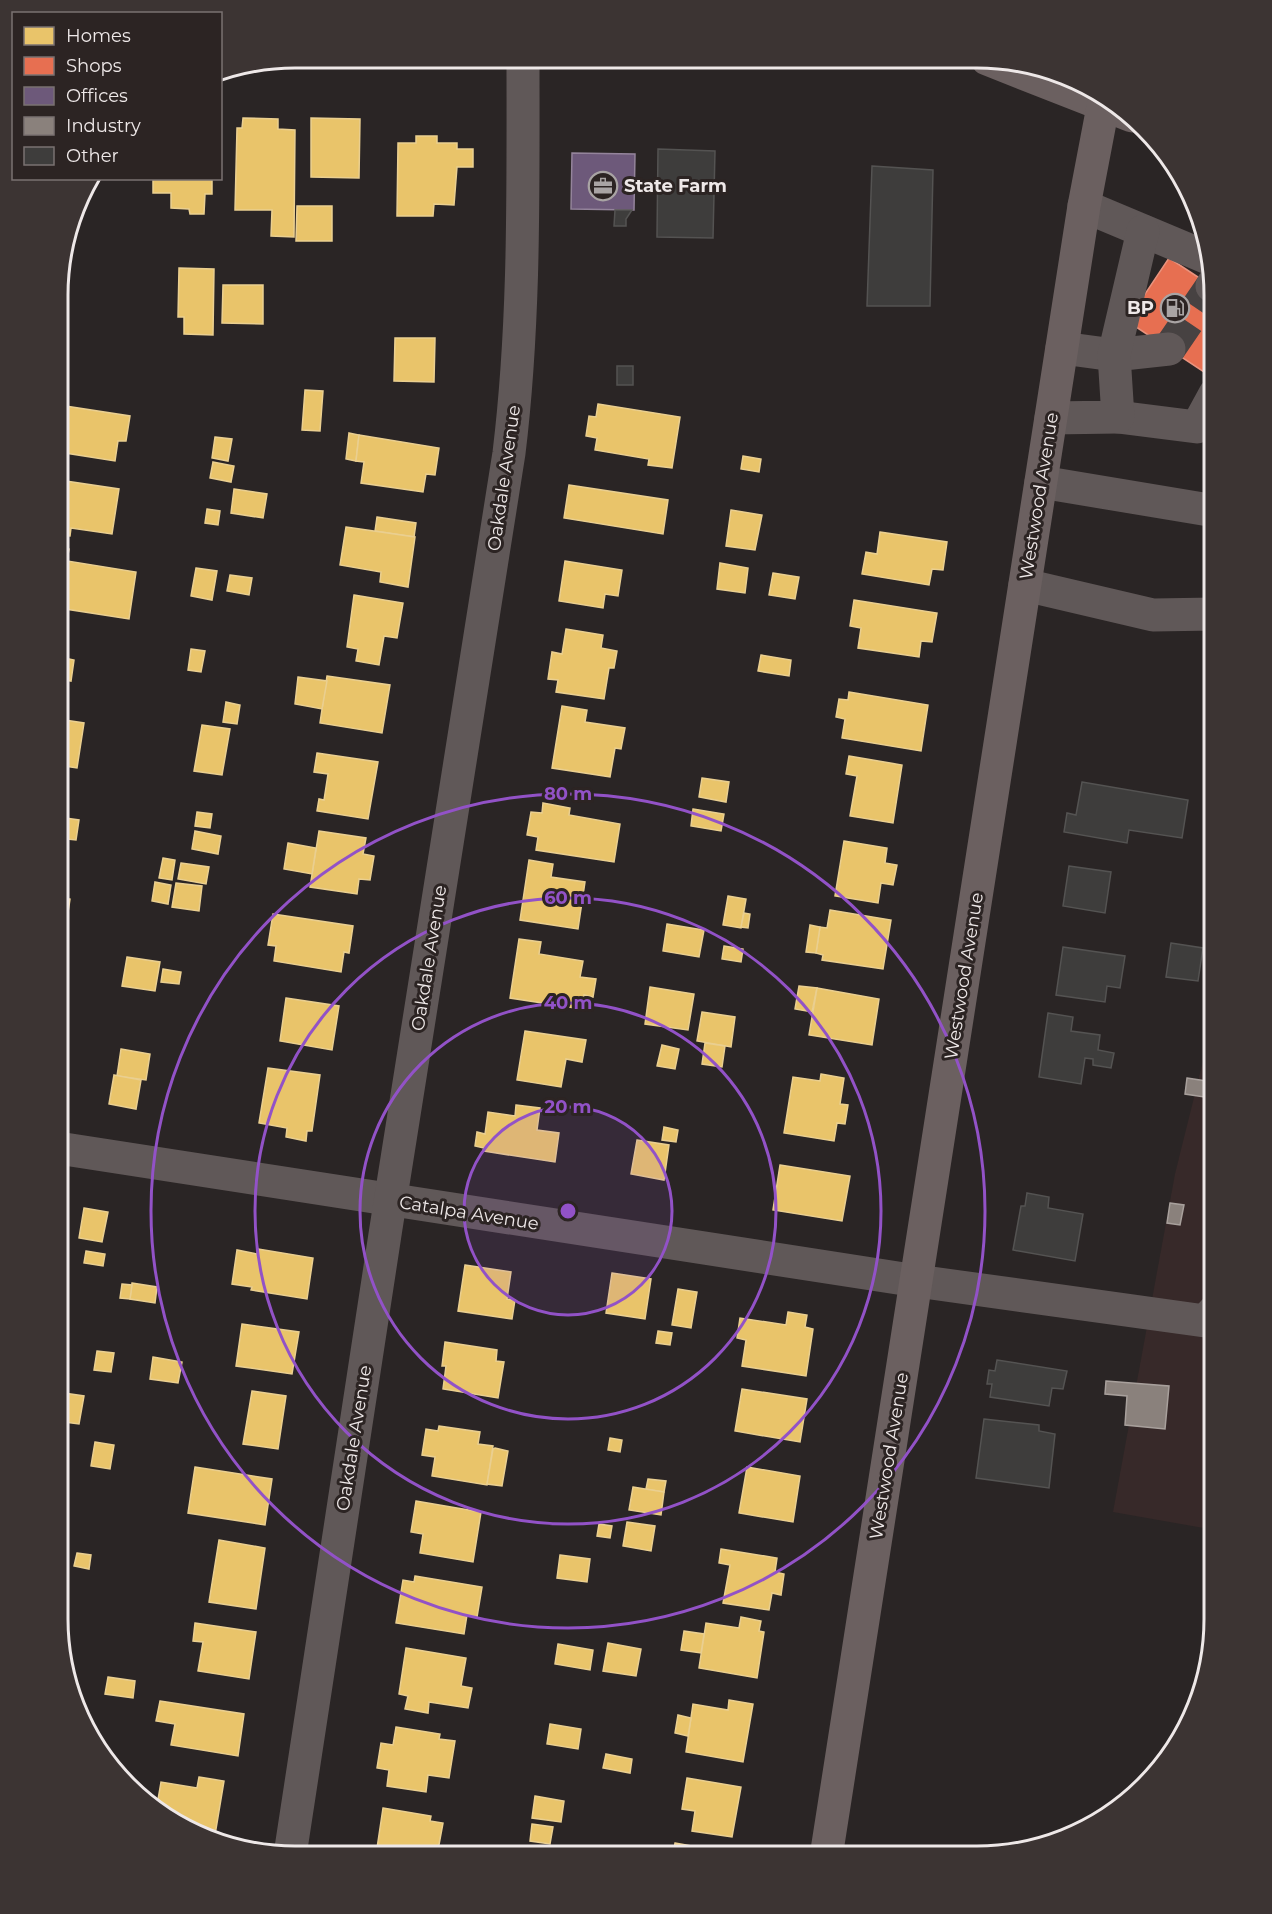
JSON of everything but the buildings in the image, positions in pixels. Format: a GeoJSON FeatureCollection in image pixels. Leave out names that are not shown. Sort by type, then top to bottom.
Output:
{"type":"FeatureCollection","features":[{"type":"Feature","properties":{"kind":"main road"},"geometry":{"type":"LineString","coordinates":[[1026,73],[1082,93]]}},
{"type":"Feature","properties":{"kind":"main road","name":"Westwood Avenue"},"geometry":{"type":"LineString","coordinates":[[828,1846],[1084,206],[1110,110]]}},
{"type":"Feature","properties":{"kind":"street","name":"Oakdale Avenue"},"geometry":{"type":"LineString","coordinates":[[291,1846],[390,1201],[507,465],[517,386],[521,270],[523,68]]}},
{"type":"Feature","properties":{"kind":"street"},"geometry":{"type":"LineString","coordinates":[[1084,206],[1143,231],[1203,271]]}},
{"type":"Feature","properties":{"kind":"street"},"geometry":{"type":"LineString","coordinates":[[1118,417],[1114,355],[1143,231]]}},
{"type":"Feature","properties":{"kind":"street"},"geometry":{"type":"LineString","coordinates":[[1062,348],[1114,355],[1169,349]]}},
{"type":"Feature","properties":{"kind":"street"},"geometry":{"type":"LineString","coordinates":[[1051,418],[1118,417],[1197,427],[1204,414]]}},
{"type":"Feature","properties":{"kind":"street"},"geometry":{"type":"LineString","coordinates":[[1041,482],[1204,509]]}},
{"type":"Feature","properties":{"kind":"street"},"geometry":{"type":"LineString","coordinates":[[1025,585],[1153,615],[1204,614]]}},
{"type":"Feature","properties":{"kind":"street","name":"Catalpa Avenue"},"geometry":{"type":"LineString","coordinates":[[68,1150],[917,1281],[1204,1321]]}},
{"type":"Feature","properties":{"kind":"shaded area"},"geometry":{"type":"Polygon","coordinates":[[[1204,1057],[1204,1528],[1113,1512],[1175,1174],[1204,1057]]]}},
{"type":"Feature","properties":{"kind":"tunnel"},"geometry":{"type":"LineString","coordinates":[[1169,349],[1204,298]]}},
{"type":"Feature","properties":{"kind":"place","name":"State Farm"},"geometry":{"type":"Point","coordinates":[603,186]}},
{"type":"Feature","properties":{"kind":"place","name":"BP"},"geometry":{"type":"Point","coordinates":[1175,308]}}]}
